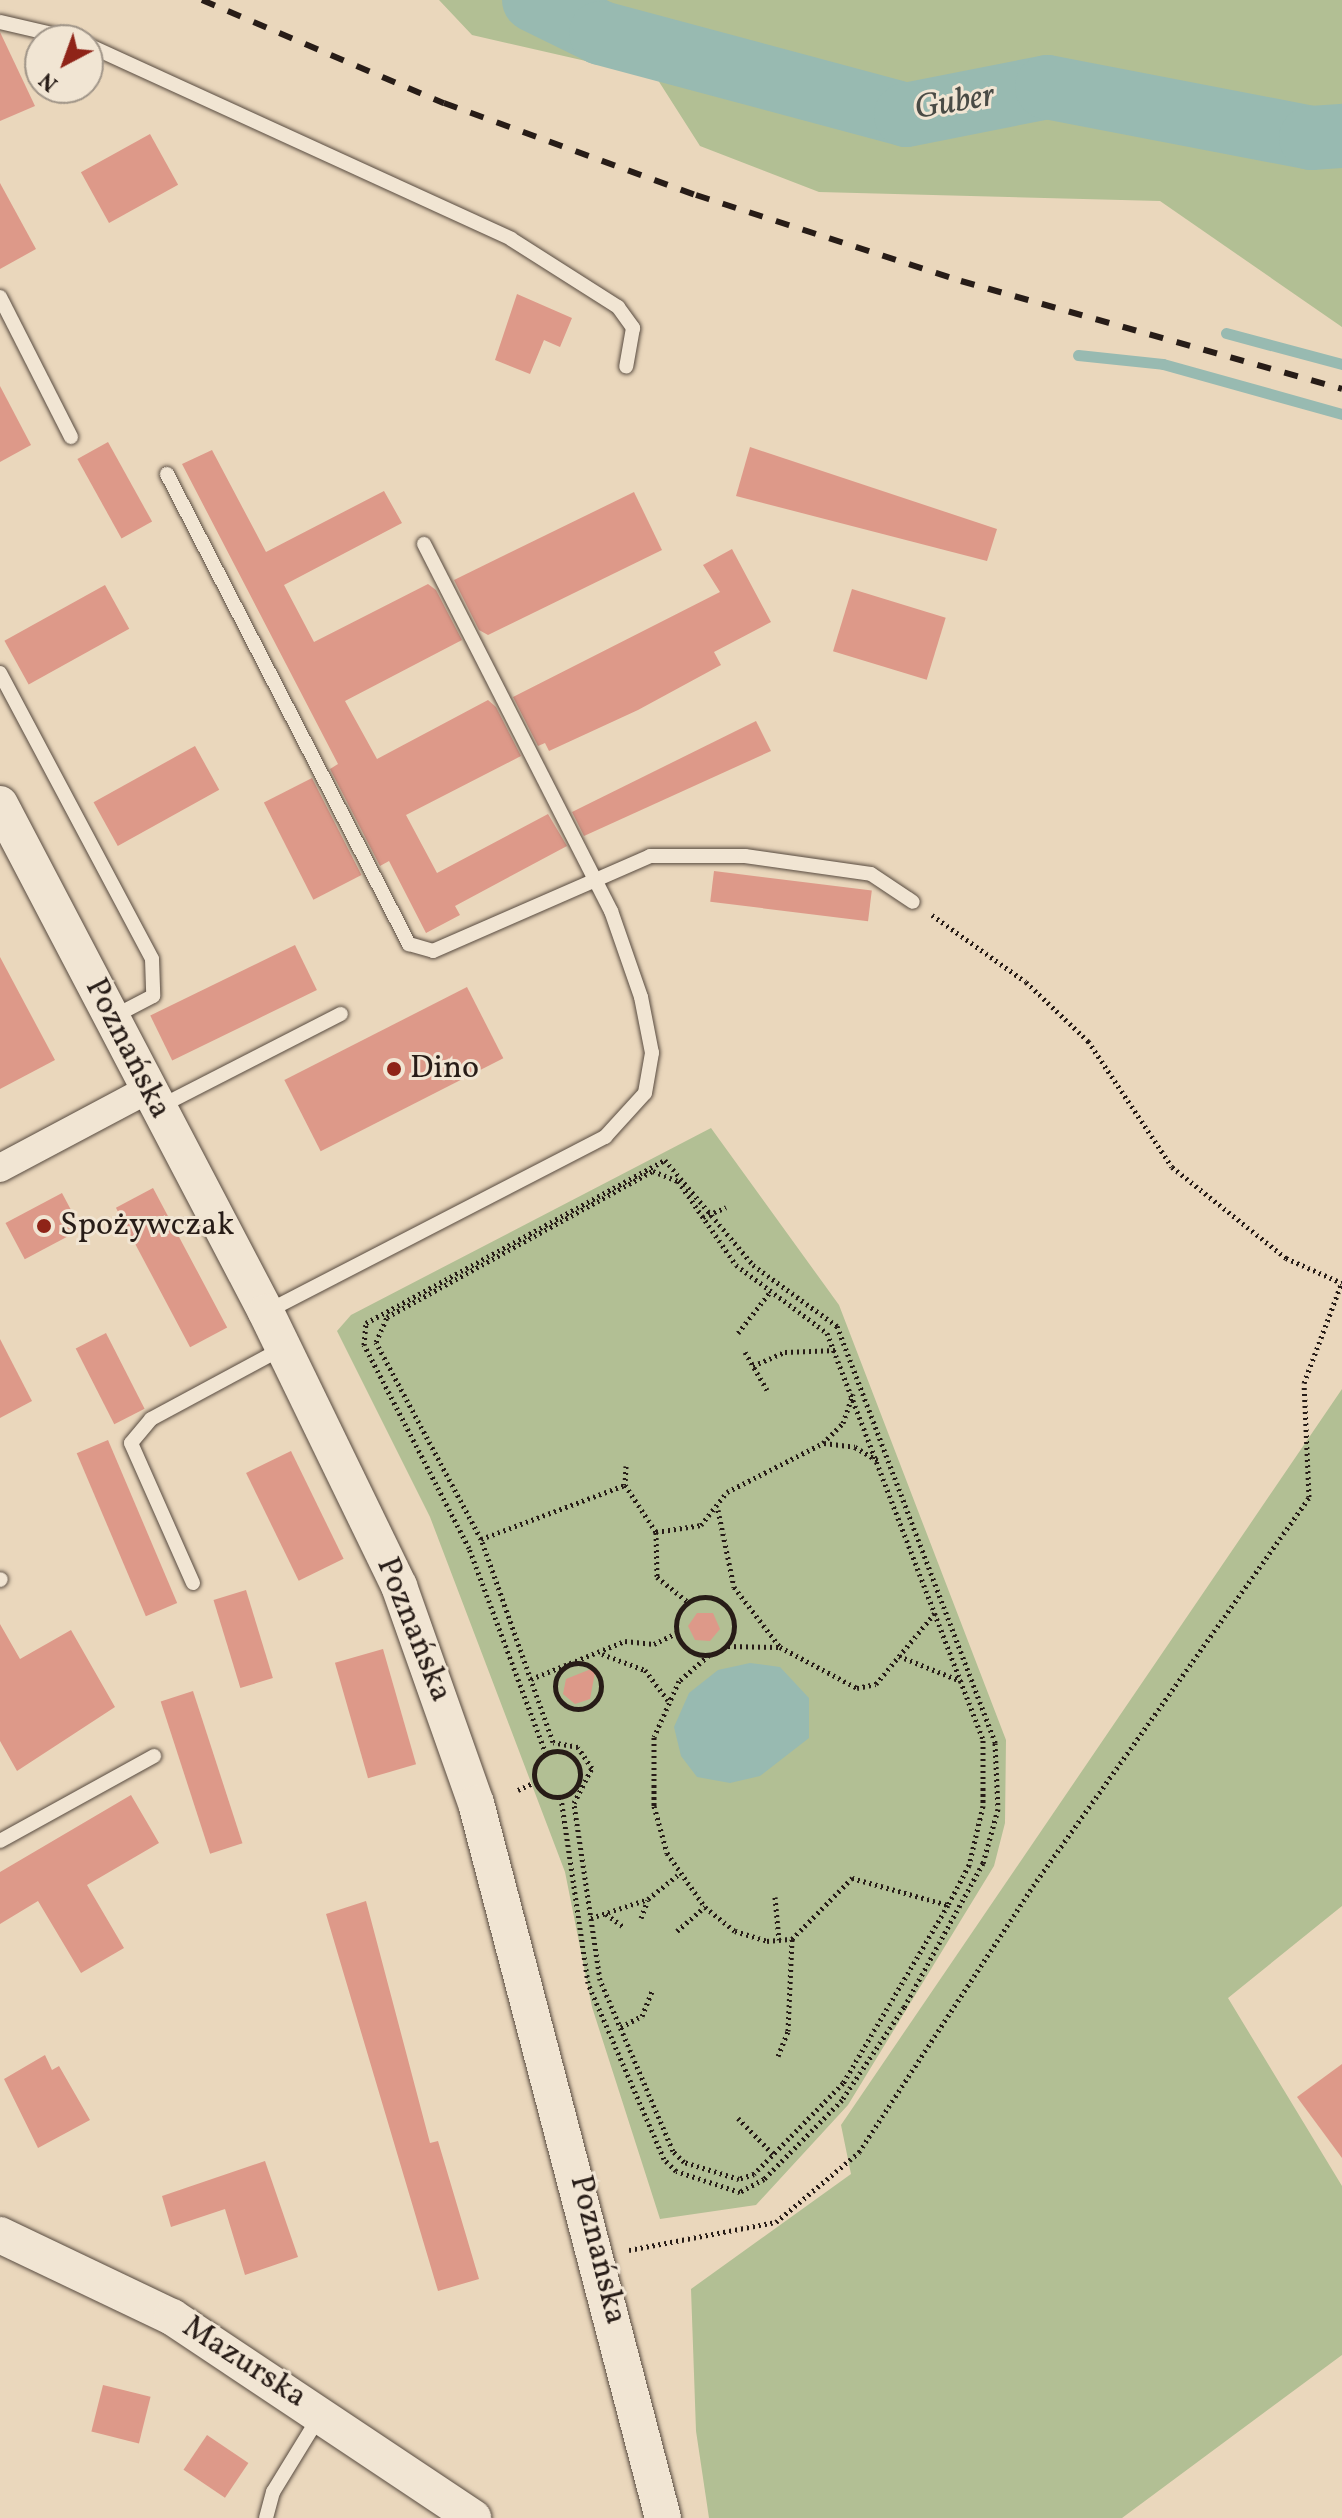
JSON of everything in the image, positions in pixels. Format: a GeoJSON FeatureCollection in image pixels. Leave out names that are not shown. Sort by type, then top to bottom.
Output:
{"type":"FeatureCollection","features":[{"type":"Feature","properties":{"kind":"street","name":"Poznańska"},"geometry":{"type":"LineString","coordinates":[[0,804],[266,1312],[399,1586],[441,1694],[598,2251],[663,2518]]}},
{"type":"Feature","properties":{"kind":"street"},"geometry":{"type":"LineString","coordinates":[[0,1168],[152,1099]]}},
{"type":"Feature","properties":{"kind":"street","name":"Mazurska"},"geometry":{"type":"LineString","coordinates":[[0,2235],[172,2317],[321,2413],[473,2518]]}},
{"type":"Feature","properties":{"kind":"lane"},"geometry":{"type":"LineString","coordinates":[[0,22],[24,28]]}},
{"type":"Feature","properties":{"kind":"lane"},"geometry":{"type":"LineString","coordinates":[[104,52],[511,239],[618,307],[633,328],[626,366]]}},
{"type":"Feature","properties":{"kind":"lane"},"geometry":{"type":"LineString","coordinates":[[0,297],[71,437]]}},
{"type":"Feature","properties":{"kind":"lane"},"geometry":{"type":"LineString","coordinates":[[167,474],[409,944],[433,951],[558,890],[595,881],[650,856],[745,856],[871,874],[913,902]]}},
{"type":"Feature","properties":{"kind":"lane"},"geometry":{"type":"LineString","coordinates":[[266,1312],[605,1137],[645,1093],[652,1053],[641,997],[595,881],[424,544]]}},
{"type":"Feature","properties":{"kind":"lane"},"geometry":{"type":"LineString","coordinates":[[0,673],[152,959],[153,996],[110,1018]]}},
{"type":"Feature","properties":{"kind":"lane"},"geometry":{"type":"LineString","coordinates":[[152,1099],[341,1014]]}},
{"type":"Feature","properties":{"kind":"lane"},"geometry":{"type":"LineString","coordinates":[[193,1583],[131,1443],[151,1419],[283,1348]]}},
{"type":"Feature","properties":{"kind":"lane"},"geometry":{"type":"LineString","coordinates":[[0,1841],[154,1756]]}},
{"type":"Feature","properties":{"kind":"lane"},"geometry":{"type":"LineString","coordinates":[[266,2518],[273,2492],[321,2413]]}},
{"type":"Feature","properties":{"kind":"path"},"geometry":{"type":"LineString","coordinates":[[598,2251],[670,2247],[776,2222],[859,2152],[1033,1886],[1309,1497],[1304,1383],[1342,1282],[1286,1258],[1172,1167],[1088,1041],[1026,982],[913,902]]}},
{"type":"Feature","properties":{"kind":"path"},"geometry":{"type":"LineString","coordinates":[[546,1754],[469,1548],[364,1345],[366,1323],[650,1162],[665,1160],[680,1170],[753,1265],[837,1326],[846,1342],[995,1743],[998,1809],[983,1863],[881,2044],[842,2100],[764,2179],[740,2192],[664,2159],[588,1983],[561,1798]]}},
{"type":"Feature","properties":{"kind":"path"},"geometry":{"type":"LineString","coordinates":[[653,1171],[678,1181],[703,1217],[736,1265],[827,1333],[837,1350],[983,1740],[983,1806],[969,1865],[948,1905],[843,2083],[773,2154],[739,2179],[684,2162],[600,1980],[574,1803],[592,1768],[578,1747],[553,1742],[481,1539],[376,1342],[378,1327],[653,1171]]}},
{"type":"Feature","properties":{"kind":"path"},"geometry":{"type":"LineString","coordinates":[[703,1217],[726,1207]]}},
{"type":"Feature","properties":{"kind":"path"},"geometry":{"type":"LineString","coordinates":[[738,1333],[770,1292]]}},
{"type":"Feature","properties":{"kind":"path"},"geometry":{"type":"LineString","coordinates":[[753,1366],[785,1352],[837,1350]]}},
{"type":"Feature","properties":{"kind":"path"},"geometry":{"type":"LineString","coordinates":[[745,1352],[767,1390]]}},
{"type":"Feature","properties":{"kind":"path"},"geometry":{"type":"LineString","coordinates":[[656,1532],[684,1532],[718,1510],[727,1492],[823,1443],[843,1423],[853,1393]]}},
{"type":"Feature","properties":{"kind":"path"},"geometry":{"type":"LineString","coordinates":[[823,1443],[855,1447],[879,1462]]}},
{"type":"Feature","properties":{"kind":"path"},"geometry":{"type":"LineString","coordinates":[[626,1466],[625,1485],[656,1532],[657,1577],[688,1602],[715,1598],[729,1610],[735,1628],[727,1646]]}},
{"type":"Feature","properties":{"kind":"path"},"geometry":{"type":"LineString","coordinates":[[481,1539],[625,1485]]}},
{"type":"Feature","properties":{"kind":"path"},"geometry":{"type":"LineString","coordinates":[[718,1510],[734,1587],[780,1647],[857,1688],[876,1684],[935,1613]]}},
{"type":"Feature","properties":{"kind":"path"},"geometry":{"type":"LineString","coordinates":[[531,1679],[571,1662],[601,1654],[625,1641],[654,1644],[677,1633],[688,1602]]}},
{"type":"Feature","properties":{"kind":"path"},"geometry":{"type":"LineString","coordinates":[[677,1633],[690,1651],[709,1655]]}},
{"type":"Feature","properties":{"kind":"path"},"geometry":{"type":"LineString","coordinates":[[780,1647],[727,1646],[709,1655],[668,1700],[654,1737],[654,1806],[678,1875],[705,1907],[735,1931],[779,1940],[792,1939],[852,1878],[948,1905]]}},
{"type":"Feature","properties":{"kind":"path"},"geometry":{"type":"LineString","coordinates":[[601,1654],[645,1670],[668,1700]]}},
{"type":"Feature","properties":{"kind":"path"},"geometry":{"type":"LineString","coordinates":[[899,1656],[961,1681]]}},
{"type":"Feature","properties":{"kind":"path"},"geometry":{"type":"LineString","coordinates":[[571,1662],[599,1679],[599,1694],[582,1709],[557,1696],[556,1681],[571,1662]]}},
{"type":"Feature","properties":{"kind":"path"},"geometry":{"type":"LineString","coordinates":[[565,1752],[580,1767],[575,1790],[561,1798],[545,1795],[535,1782],[535,1766],[546,1754],[565,1752]]}},
{"type":"Feature","properties":{"kind":"path"},"geometry":{"type":"LineString","coordinates":[[518,1790],[535,1782]]}},
{"type":"Feature","properties":{"kind":"path"},"geometry":{"type":"LineString","coordinates":[[591,1918],[648,1899],[678,1875]]}},
{"type":"Feature","properties":{"kind":"path"},"geometry":{"type":"LineString","coordinates":[[775,1897],[779,1940]]}},
{"type":"Feature","properties":{"kind":"path"},"geometry":{"type":"LineString","coordinates":[[641,1918],[648,1899]]}},
{"type":"Feature","properties":{"kind":"path"},"geometry":{"type":"LineString","coordinates":[[677,1931],[705,1907]]}},
{"type":"Feature","properties":{"kind":"path"},"geometry":{"type":"LineString","coordinates":[[605,1913],[624,1927]]}},
{"type":"Feature","properties":{"kind":"path"},"geometry":{"type":"LineString","coordinates":[[778,2056],[788,2031],[792,1939]]}},
{"type":"Feature","properties":{"kind":"path"},"geometry":{"type":"LineString","coordinates":[[621,2027],[642,2016],[652,1991]]}},
{"type":"Feature","properties":{"kind":"path"},"geometry":{"type":"LineString","coordinates":[[738,2118],[773,2154]]}},
{"type":"Feature","properties":{"kind":"green space"},"geometry":{"type":"Polygon","coordinates":[[[439,0],[1342,0],[1342,327],[1160,201],[819,192],[700,146],[656,77],[472,35],[439,0]]]}},
{"type":"Feature","properties":{"kind":"green space"},"geometry":{"type":"Polygon","coordinates":[[[711,1128],[839,1305],[1006,1740],[1005,1823],[994,1866],[848,2105],[756,2205],[660,2219],[592,2007],[565,1872],[430,1517],[337,1331],[351,1315],[711,1128]]]}},
{"type":"Feature","properties":{"kind":"green space"},"geometry":{"type":"Polygon","coordinates":[[[1342,1389],[1342,1906],[1228,1998],[1342,2186],[1342,2355],[1122,2518],[709,2518],[696,2431],[691,2289],[851,2174],[841,2125],[1342,1389]]]}},
{"type":"Feature","properties":{"kind":"water"},"geometry":{"type":"Polygon","coordinates":[[[750,1663],[780,1667],[809,1698],[809,1738],[760,1776],[730,1783],[697,1777],[681,1756],[674,1727],[689,1693],[718,1670],[750,1663]]]}},
{"type":"Feature","properties":{"kind":"building"},"geometry":{"type":"Polygon","coordinates":[[[0,32],[24,83],[24,104],[35,106],[0,121],[0,32]]]}},
{"type":"Feature","properties":{"kind":"building"},"geometry":{"type":"Polygon","coordinates":[[[150,134],[178,185],[109,223],[81,172],[150,134]]]}},
{"type":"Feature","properties":{"kind":"building"},"geometry":{"type":"Polygon","coordinates":[[[0,183],[36,249],[0,269],[0,183]]]}},
{"type":"Feature","properties":{"kind":"building"},"geometry":{"type":"Polygon","coordinates":[[[517,294],[572,318],[560,347],[544,340],[530,374],[495,360],[517,294]]]}},
{"type":"Feature","properties":{"kind":"building"},"geometry":{"type":"Polygon","coordinates":[[[0,386],[31,445],[0,462],[0,386]]]}},
{"type":"Feature","properties":{"kind":"building"},"geometry":{"type":"Polygon","coordinates":[[[108,442],[152,522],[122,539],[77,459],[108,442]]]}},
{"type":"Feature","properties":{"kind":"building"},"geometry":{"type":"Polygon","coordinates":[[[750,447],[997,529],[987,561],[736,496],[750,447]]]}},
{"type":"Feature","properties":{"kind":"building"},"geometry":{"type":"Polygon","coordinates":[[[212,450],[266,552],[384,491],[402,523],[284,585],[314,642],[428,584],[436,590],[462,640],[345,701],[377,759],[488,700],[496,707],[521,756],[406,815],[437,873],[548,814],[567,846],[455,906],[460,915],[426,933],[389,861],[380,866],[330,769],[338,764],[182,464],[212,450]]]}},
{"type":"Feature","properties":{"kind":"building"},"geometry":{"type":"Polygon","coordinates":[[[634,492],[662,550],[488,635],[479,630],[454,580],[634,492]]]}},
{"type":"Feature","properties":{"kind":"building"},"geometry":{"type":"Polygon","coordinates":[[[732,549],[771,622],[714,652],[721,665],[638,710],[549,751],[545,743],[538,746],[513,697],[720,592],[703,565],[732,549]]]}},
{"type":"Feature","properties":{"kind":"building"},"geometry":{"type":"Polygon","coordinates":[[[105,585],[129,629],[29,684],[4,641],[105,585]]]}},
{"type":"Feature","properties":{"kind":"building"},"geometry":{"type":"Polygon","coordinates":[[[852,589],[946,618],[927,680],[833,651],[852,589]]]}},
{"type":"Feature","properties":{"kind":"building"},"geometry":{"type":"Polygon","coordinates":[[[756,721],[771,751],[584,836],[572,812],[756,721]]]}},
{"type":"Feature","properties":{"kind":"building"},"geometry":{"type":"Polygon","coordinates":[[[195,746],[219,790],[118,846],[94,802],[195,746]]]}},
{"type":"Feature","properties":{"kind":"building"},"geometry":{"type":"Polygon","coordinates":[[[312,778],[361,875],[313,900],[264,803],[312,778]]]}},
{"type":"Feature","properties":{"kind":"building"},"geometry":{"type":"Polygon","coordinates":[[[714,871],[872,890],[868,921],[710,902],[714,871]]]}},
{"type":"Feature","properties":{"kind":"building"},"geometry":{"type":"Polygon","coordinates":[[[295,945],[317,990],[172,1061],[150,1016],[295,945]]]}},
{"type":"Feature","properties":{"kind":"building"},"geometry":{"type":"Polygon","coordinates":[[[0,957],[55,1060],[0,1089],[0,957]]]}},
{"type":"Feature","properties":{"kind":"building","name":"Dino"},"geometry":{"type":"Polygon","coordinates":[[[467,987],[503,1058],[321,1151],[284,1080],[467,987]]]}},
{"type":"Feature","properties":{"kind":"building"},"geometry":{"type":"Polygon","coordinates":[[[153,1188],[227,1328],[190,1347],[116,1208],[153,1188]]]}},
{"type":"Feature","properties":{"kind":"building","name":"Spożywczak"},"geometry":{"type":"Polygon","coordinates":[[[62,1193],[81,1229],[25,1259],[5,1223],[62,1193]]]}},
{"type":"Feature","properties":{"kind":"building"},"geometry":{"type":"Polygon","coordinates":[[[106,1333],[145,1409],[114,1424],[76,1348],[106,1333]]]}},
{"type":"Feature","properties":{"kind":"building"},"geometry":{"type":"Polygon","coordinates":[[[0,1339],[32,1401],[0,1418],[0,1339]]]}},
{"type":"Feature","properties":{"kind":"building"},"geometry":{"type":"Polygon","coordinates":[[[108,1440],[177,1603],[146,1616],[77,1453],[108,1440]]]}},
{"type":"Feature","properties":{"kind":"building"},"geometry":{"type":"Polygon","coordinates":[[[291,1451],[344,1559],[299,1581],[246,1473],[291,1451]]]}},
{"type":"Feature","properties":{"kind":"building"},"geometry":{"type":"Polygon","coordinates":[[[246,1590],[273,1678],[240,1688],[213,1600],[246,1590]]]}},
{"type":"Feature","properties":{"kind":"building"},"geometry":{"type":"Polygon","coordinates":[[[697,1613],[713,1613],[720,1629],[710,1641],[695,1640],[688,1626],[697,1613]]]}},
{"type":"Feature","properties":{"kind":"building"},"geometry":{"type":"Polygon","coordinates":[[[0,1624],[20,1659],[71,1630],[115,1707],[17,1771],[0,1741],[0,1624]]]}},
{"type":"Feature","properties":{"kind":"building"},"geometry":{"type":"Polygon","coordinates":[[[383,1649],[416,1764],[368,1778],[335,1663],[383,1649]]]}},
{"type":"Feature","properties":{"kind":"building"},"geometry":{"type":"Polygon","coordinates":[[[596,1667],[590,1699],[575,1704],[563,1694],[566,1679],[596,1667]]]}},
{"type":"Feature","properties":{"kind":"building"},"geometry":{"type":"Polygon","coordinates":[[[193,1691],[242,1843],[210,1854],[161,1702],[193,1691]]]}},
{"type":"Feature","properties":{"kind":"building"},"geometry":{"type":"Polygon","coordinates":[[[131,1795],[159,1843],[87,1885],[124,1948],[81,1973],[38,1901],[0,1924],[0,1872],[131,1795]]]}},
{"type":"Feature","properties":{"kind":"building"},"geometry":{"type":"Polygon","coordinates":[[[366,1901],[430,2143],[438,2141],[479,2279],[438,2291],[326,1914],[366,1901]]]}},
{"type":"Feature","properties":{"kind":"building"},"geometry":{"type":"Polygon","coordinates":[[[45,2055],[52,2070],[59,2066],[90,2120],[38,2148],[4,2079],[45,2055]]]}},
{"type":"Feature","properties":{"kind":"building"},"geometry":{"type":"Polygon","coordinates":[[[1342,2064],[1342,2158],[1297,2097],[1342,2064]]]}},
{"type":"Feature","properties":{"kind":"building"},"geometry":{"type":"Polygon","coordinates":[[[265,2161],[298,2257],[245,2275],[225,2209],[171,2227],[162,2196],[265,2161]]]}},
{"type":"Feature","properties":{"kind":"building"},"geometry":{"type":"Polygon","coordinates":[[[103,2385],[151,2397],[139,2443],[91,2432],[103,2385]]]}},
{"type":"Feature","properties":{"kind":"building"},"geometry":{"type":"Polygon","coordinates":[[[207,2435],[248,2463],[225,2498],[184,2470],[207,2435]]]}},
{"type":"Feature","properties":{"kind":"waterway","name":"Guber"},"geometry":{"type":"LineString","coordinates":[[534,0],[601,33],[906,115],[1047,87],[1311,138],[1342,136]]}},
{"type":"Feature","properties":{"kind":"waterway"},"geometry":{"type":"LineString","coordinates":[[648,64],[654,47]]}},
{"type":"Feature","properties":{"kind":"waterway"},"geometry":{"type":"LineString","coordinates":[[1226,333],[1342,364]]}},
{"type":"Feature","properties":{"kind":"waterway"},"geometry":{"type":"LineString","coordinates":[[1078,355],[1163,364],[1342,414]]}},
{"type":"Feature","properties":{"kind":"railway"},"geometry":{"type":"LineString","coordinates":[[202,0],[444,103],[696,195],[961,281],[1342,389]]}},
{"type":"Feature","properties":{"kind":"place","name":"Dino"},"geometry":{"type":"Point","coordinates":[394,1069]}},
{"type":"Feature","properties":{"kind":"place","name":"Spożywczak"},"geometry":{"type":"Point","coordinates":[44,1226]}}]}
